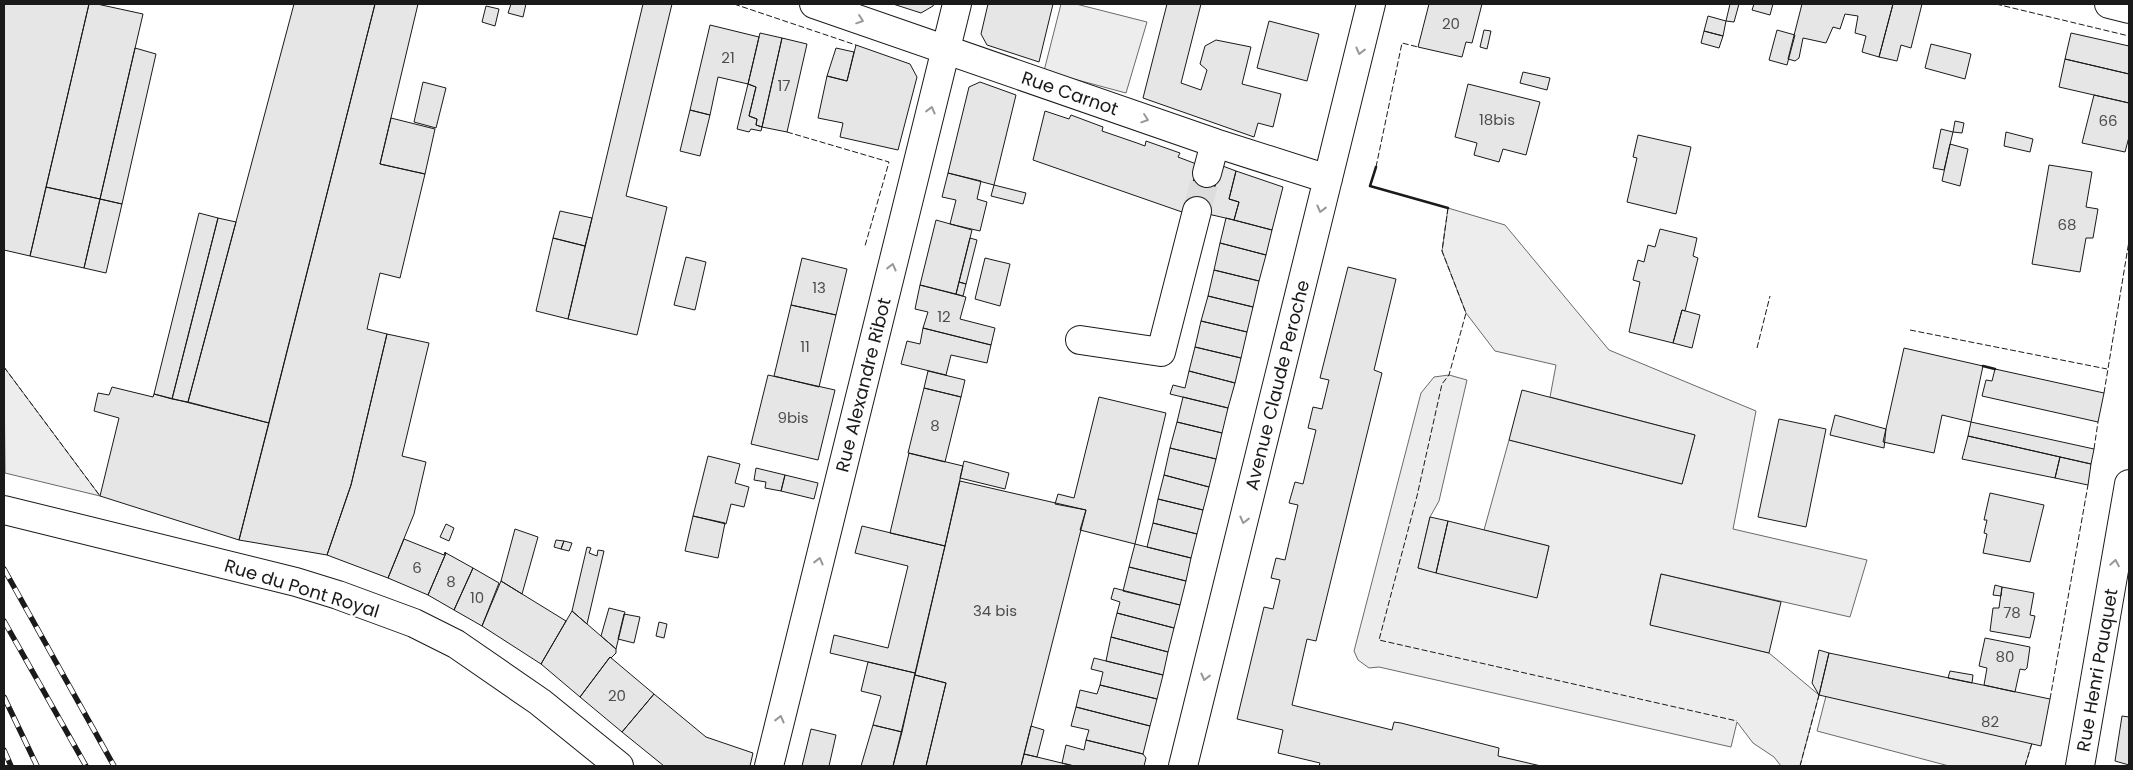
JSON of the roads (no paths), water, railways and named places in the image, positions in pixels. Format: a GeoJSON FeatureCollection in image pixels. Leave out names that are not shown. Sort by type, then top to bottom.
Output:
{"type":"FeatureCollection","features":[{"type":"Feature","properties":{"kind":"street","name":"Rue Carnot"},"geometry":{"type":"LineString","coordinates":[[814,4],[1215,143],[1328,179]]}},
{"type":"Feature","properties":{"kind":"street","name":"Rue Alexandre Ribot"},"geometry":{"type":"LineString","coordinates":[[769,766],[957,4]]}},
{"type":"Feature","properties":{"kind":"street","name":"Avenue Claude Peroche"},"geometry":{"type":"LineString","coordinates":[[1183,766],[1371,4]]}},
{"type":"Feature","properties":{"kind":"street"},"geometry":{"type":"LineString","coordinates":[[2109,4],[2129,9]]}},
{"type":"Feature","properties":{"kind":"street"},"geometry":{"type":"LineString","coordinates":[[1207,173],[1215,143]]}},
{"type":"Feature","properties":{"kind":"street"},"geometry":{"type":"LineString","coordinates":[[1080,340],[1161,352],[1197,211]]}},
{"type":"Feature","properties":{"kind":"street","name":"Rue Henri Pauquet"},"geometry":{"type":"LineString","coordinates":[[2080,766],[2129,484]]}},
{"type":"Feature","properties":{"kind":"street","name":"Rue du Pont Royal"},"geometry":{"type":"LineString","coordinates":[[4,510],[296,582],[338,595],[414,623],[456,644],[512,682],[618,766]]}},
{"type":"Feature","properties":{"kind":"tunnel"},"geometry":{"type":"LineString","coordinates":[[1197,211],[1207,173]]}},
{"type":"Feature","properties":{"kind":"railway"},"geometry":{"type":"LineString","coordinates":[[4,569],[114,766]]}},
{"type":"Feature","properties":{"kind":"railway"},"geometry":{"type":"LineString","coordinates":[[4,621],[86,766]]}},
{"type":"Feature","properties":{"kind":"railway"},"geometry":{"type":"LineString","coordinates":[[4,697],[37,766]]}},
{"type":"Feature","properties":{"kind":"railway"},"geometry":{"type":"LineString","coordinates":[[4,750],[11,766]]}}]}
